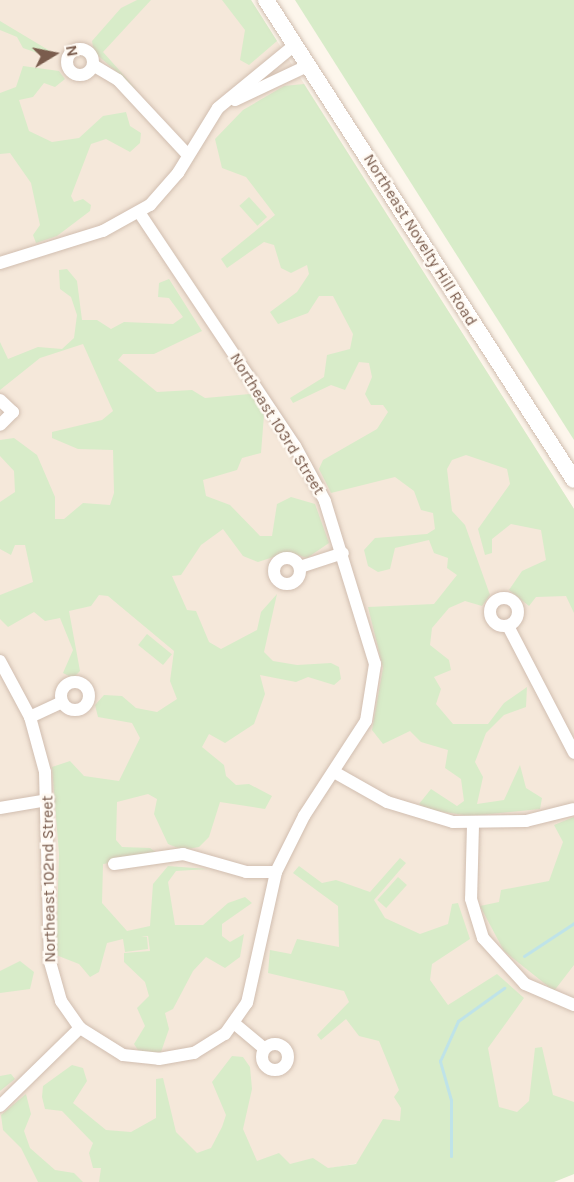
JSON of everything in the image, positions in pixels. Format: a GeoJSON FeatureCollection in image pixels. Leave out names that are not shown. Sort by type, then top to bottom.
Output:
{"type":"FeatureCollection","features":[{"type":"Feature","properties":{"kind":"main road","name":"Northeast Novelty Hill Road"},"geometry":{"type":"LineString","coordinates":[[266,0],[574,480]]}},
{"type":"Feature","properties":{"kind":"street"},"geometry":{"type":"LineString","coordinates":[[0,263],[102,231],[139,212],[169,185],[218,108],[296,44]]}},
{"type":"Feature","properties":{"kind":"street"},"geometry":{"type":"LineString","coordinates":[[93,64],[118,81],[188,154]]}},
{"type":"Feature","properties":{"kind":"street"},"geometry":{"type":"LineString","coordinates":[[218,108],[309,65]]}},
{"type":"Feature","properties":{"kind":"street","name":"Northeast 103rd Street"},"geometry":{"type":"LineString","coordinates":[[80,1028],[123,1055],[159,1059],[194,1053],[235,1024],[254,984],[276,872],[366,721],[375,685],[373,642],[325,501],[295,446],[139,212]]}},
{"type":"Feature","properties":{"kind":"street"},"geometry":{"type":"LineString","coordinates":[[0,400],[13,412],[0,425]]}},
{"type":"Feature","properties":{"kind":"street"},"geometry":{"type":"LineString","coordinates":[[300,567],[344,553]]}},
{"type":"Feature","properties":{"kind":"street"},"geometry":{"type":"LineString","coordinates":[[507,626],[574,753]]}},
{"type":"Feature","properties":{"kind":"street","name":"Northeast 102nd Street"},"geometry":{"type":"LineString","coordinates":[[0,661],[30,717],[48,800],[50,962],[62,1001],[80,1028]]}},
{"type":"Feature","properties":{"kind":"street"},"geometry":{"type":"LineString","coordinates":[[30,717],[62,702]]}},
{"type":"Feature","properties":{"kind":"street"},"geometry":{"type":"LineString","coordinates":[[334,772],[387,802],[473,825],[526,821],[574,809]]}},
{"type":"Feature","properties":{"kind":"street"},"geometry":{"type":"LineString","coordinates":[[0,808],[48,800]]}},
{"type":"Feature","properties":{"kind":"street"},"geometry":{"type":"LineString","coordinates":[[473,825],[471,899],[483,938],[525,984],[574,1005]]}},
{"type":"Feature","properties":{"kind":"street"},"geometry":{"type":"LineString","coordinates":[[114,864],[183,854],[246,872],[276,872]]}},
{"type":"Feature","properties":{"kind":"street"},"geometry":{"type":"LineString","coordinates":[[235,1024],[264,1048]]}},
{"type":"Feature","properties":{"kind":"street"},"geometry":{"type":"LineString","coordinates":[[0,1106],[80,1028]]}},
{"type":"Feature","properties":{"kind":"shaded area"},"geometry":{"type":"Polygon","coordinates":[[[0,0],[251,0],[574,509],[574,1125],[252,1182],[0,1182],[0,0]]]}},
{"type":"Feature","properties":{"kind":"green space"},"geometry":{"type":"Polygon","coordinates":[[[137,0],[151,0],[103,52],[137,90],[94,52],[92,41],[121,8],[137,0]]]}},
{"type":"Feature","properties":{"kind":"green space"},"geometry":{"type":"Polygon","coordinates":[[[222,0],[251,0],[277,41],[249,65],[240,60],[245,30],[222,0]]]}},
{"type":"Feature","properties":{"kind":"green space"},"geometry":{"type":"Polygon","coordinates":[[[295,0],[574,0],[574,440],[295,0]]]}},
{"type":"Feature","properties":{"kind":"green space"},"geometry":{"type":"Polygon","coordinates":[[[0,21],[55,54],[52,58],[23,48],[17,37],[0,30],[0,21]]]}},
{"type":"Feature","properties":{"kind":"green space"},"geometry":{"type":"Polygon","coordinates":[[[23,66],[59,71],[65,79],[55,87],[44,83],[33,97],[19,100],[29,131],[52,142],[79,138],[103,116],[126,112],[130,126],[141,133],[140,143],[130,152],[106,139],[91,144],[71,196],[74,202],[83,199],[91,205],[90,211],[57,236],[36,243],[33,235],[40,225],[31,183],[10,153],[0,154],[0,93],[16,87],[23,66]]]}},
{"type":"Feature","properties":{"kind":"green space"},"geometry":{"type":"Polygon","coordinates":[[[304,84],[574,509],[574,613],[566,596],[536,597],[529,606],[509,590],[522,571],[546,560],[541,530],[511,524],[492,539],[492,553],[485,555],[478,529],[510,484],[507,469],[466,455],[452,460],[447,469],[452,511],[465,525],[490,595],[482,606],[465,601],[449,608],[432,628],[430,645],[449,660],[451,670],[434,677],[441,689],[436,704],[453,724],[488,724],[504,703],[527,687],[526,707],[504,715],[486,733],[475,762],[483,777],[477,804],[504,800],[520,765],[526,788],[542,798],[540,809],[470,816],[431,810],[419,804],[431,789],[457,806],[464,801],[461,779],[445,768],[448,750],[421,742],[410,731],[383,744],[372,730],[383,668],[368,607],[434,604],[457,575],[447,568],[448,558],[434,553],[429,540],[395,548],[390,569],[378,572],[368,566],[364,550],[375,538],[427,534],[435,529],[433,513],[421,510],[414,491],[395,477],[331,493],[319,469],[323,460],[377,429],[388,412],[383,405],[371,405],[365,394],[372,377],[369,363],[359,362],[345,390],[331,385],[293,403],[290,398],[324,377],[327,355],[350,349],[353,334],[333,296],[319,296],[308,313],[278,324],[270,312],[297,292],[309,274],[307,265],[291,273],[281,268],[274,245],[264,242],[227,268],[221,259],[275,215],[246,177],[222,168],[215,139],[243,110],[284,86],[304,84]]]}},
{"type":"Feature","properties":{"kind":"green space"},"geometry":{"type":"Polygon","coordinates":[[[249,197],[267,217],[257,226],[239,206],[249,197]]]}},
{"type":"Feature","properties":{"kind":"green space"},"geometry":{"type":"Polygon","coordinates":[[[67,269],[77,281],[82,320],[97,320],[111,329],[124,322],[173,324],[183,317],[169,298],[158,297],[159,283],[169,279],[202,331],[154,354],[123,354],[118,360],[157,392],[192,390],[205,398],[250,394],[264,415],[261,453],[242,458],[237,470],[203,480],[206,496],[230,505],[260,536],[272,536],[277,504],[291,497],[315,504],[329,543],[307,558],[289,552],[258,562],[243,556],[223,529],[201,545],[181,575],[172,576],[187,610],[196,611],[209,642],[221,649],[257,630],[261,612],[277,594],[264,652],[273,661],[297,665],[331,663],[339,667],[341,679],[334,685],[308,677],[296,682],[260,675],[265,694],[254,724],[225,743],[209,734],[202,747],[224,765],[226,776],[236,785],[249,784],[272,796],[265,809],[220,802],[209,837],[199,847],[183,850],[168,844],[154,814],[157,799],[148,794],[117,802],[116,840],[122,847],[150,848],[160,855],[103,864],[102,903],[127,931],[150,926],[153,884],[168,866],[208,869],[176,871],[168,882],[175,925],[203,925],[228,903],[245,897],[252,903],[222,924],[222,936],[230,942],[244,934],[240,957],[225,968],[206,957],[193,971],[173,1009],[165,1013],[169,1029],[161,1052],[140,1053],[134,1044],[145,1026],[137,1008],[149,996],[145,982],[124,962],[124,953],[150,951],[148,936],[141,937],[147,937],[148,949],[125,952],[123,939],[107,943],[99,972],[90,977],[79,964],[56,955],[59,854],[52,767],[70,761],[84,776],[119,781],[140,738],[132,723],[98,717],[95,705],[104,695],[122,696],[136,708],[157,712],[177,699],[170,681],[174,651],[108,596],[99,595],[91,606],[69,611],[80,671],[73,678],[63,673],[73,650],[60,618],[45,621],[34,612],[8,627],[0,619],[0,595],[33,582],[25,545],[15,545],[11,555],[0,549],[0,502],[15,492],[14,471],[0,456],[0,440],[14,438],[37,455],[55,497],[55,519],[64,519],[83,503],[110,505],[114,493],[113,450],[78,449],[52,438],[52,432],[102,420],[113,411],[83,344],[40,358],[0,390],[0,342],[8,359],[38,347],[62,349],[74,338],[77,315],[71,297],[60,289],[59,270],[67,269]]]}},
{"type":"Feature","properties":{"kind":"green space"},"geometry":{"type":"Polygon","coordinates":[[[147,634],[172,654],[163,665],[138,645],[147,634]]]}},
{"type":"Feature","properties":{"kind":"green space"},"geometry":{"type":"Polygon","coordinates":[[[574,817],[574,965],[554,991],[504,951],[480,906],[499,902],[501,890],[549,881],[563,842],[554,825],[574,817]]]}},
{"type":"Feature","properties":{"kind":"green space"},"geometry":{"type":"Polygon","coordinates":[[[400,858],[406,863],[374,900],[385,918],[420,934],[448,924],[452,904],[458,903],[470,939],[432,964],[430,980],[448,1005],[497,974],[524,998],[488,1048],[499,1107],[517,1112],[529,1101],[535,1048],[542,1047],[553,1095],[574,1102],[574,1174],[554,1182],[99,1182],[101,1168],[93,1168],[89,1153],[93,1143],[62,1111],[45,1109],[42,1097],[43,1086],[72,1065],[83,1068],[87,1081],[73,1103],[106,1130],[131,1132],[156,1118],[156,1079],[163,1078],[176,1132],[197,1153],[211,1148],[222,1127],[226,1115],[212,1082],[232,1056],[243,1057],[250,1067],[252,1089],[243,1129],[257,1161],[279,1153],[290,1164],[313,1158],[328,1168],[356,1164],[383,1119],[400,1121],[401,1108],[394,1097],[399,1090],[379,1041],[359,1036],[346,1019],[321,1040],[317,1035],[349,1002],[344,991],[268,973],[270,950],[291,954],[297,939],[339,947],[338,906],[293,873],[299,866],[322,883],[336,880],[370,892],[400,858]]]}},
{"type":"Feature","properties":{"kind":"green space"},"geometry":{"type":"Polygon","coordinates":[[[398,877],[407,885],[386,908],[377,900],[398,877]]]}},
{"type":"Feature","properties":{"kind":"green space"},"geometry":{"type":"Polygon","coordinates":[[[20,961],[34,972],[30,989],[0,993],[0,971],[20,961]]]}},
{"type":"Feature","properties":{"kind":"green space"},"geometry":{"type":"Polygon","coordinates":[[[11,1074],[15,1079],[0,1091],[0,1076],[11,1074]]]}},
{"type":"Feature","properties":{"kind":"green space"},"geometry":{"type":"Polygon","coordinates":[[[26,1094],[31,1114],[24,1131],[30,1148],[55,1170],[74,1173],[83,1182],[38,1182],[21,1148],[3,1130],[1,1115],[26,1094]]]}},
{"type":"Feature","properties":{"kind":"waterway"},"geometry":{"type":"LineString","coordinates":[[524,956],[574,923]]}},
{"type":"Feature","properties":{"kind":"waterway"},"geometry":{"type":"LineString","coordinates":[[451,1156],[451,1100],[440,1061],[458,1021],[504,988]]}}]}
